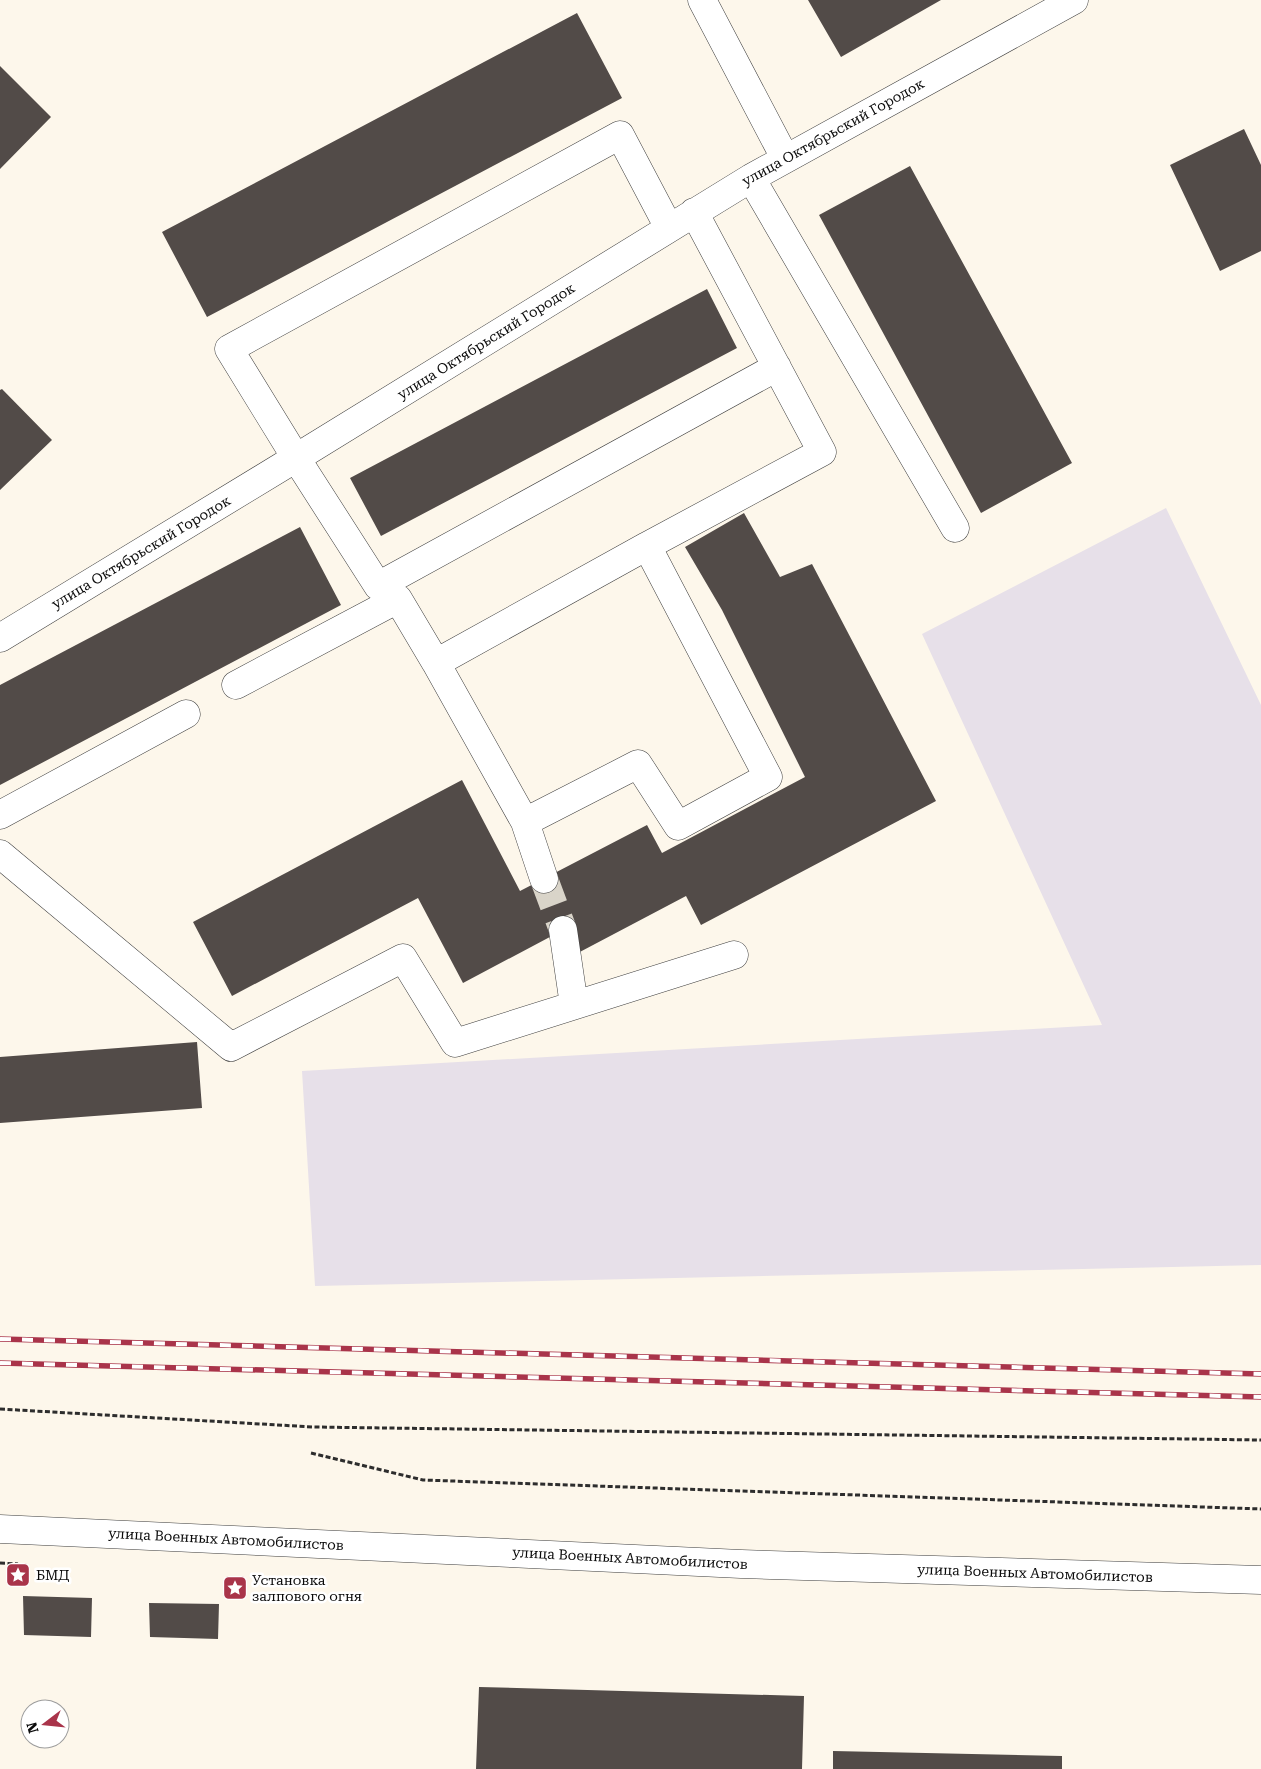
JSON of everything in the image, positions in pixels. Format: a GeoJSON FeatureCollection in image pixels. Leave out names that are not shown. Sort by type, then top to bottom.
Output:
{"type":"FeatureCollection","features":[{"type":"Feature","properties":{"kind":"street"},"geometry":{"type":"LineString","coordinates":[[702,0],[785,158]]}},
{"type":"Feature","properties":{"kind":"street","name":"улица Октябрьский Городок"},"geometry":{"type":"LineString","coordinates":[[0,638],[751,178],[1074,0]]}},
{"type":"Feature","properties":{"kind":"street"},"geometry":{"type":"LineString","coordinates":[[544,879],[525,822],[436,663],[296,458],[229,348],[620,135],[669,228]]}},
{"type":"Feature","properties":{"kind":"street"},"geometry":{"type":"LineString","coordinates":[[751,178],[955,528]]}},
{"type":"Feature","properties":{"kind":"street"},"geometry":{"type":"LineString","coordinates":[[436,663],[822,452],[694,212]]}},
{"type":"Feature","properties":{"kind":"street"},"geometry":{"type":"LineString","coordinates":[[236,685],[388,593],[777,367]]}},
{"type":"Feature","properties":{"kind":"street"},"geometry":{"type":"LineString","coordinates":[[525,822],[638,764],[678,826],[768,777],[647,546]]}},
{"type":"Feature","properties":{"kind":"street"},"geometry":{"type":"LineString","coordinates":[[0,815],[186,714]]}},
{"type":"Feature","properties":{"kind":"street"},"geometry":{"type":"LineString","coordinates":[[0,854],[231,1047],[403,958],[454,1043],[734,955]]}},
{"type":"Feature","properties":{"kind":"street"},"geometry":{"type":"LineString","coordinates":[[563,930],[574,1005]]}},
{"type":"Feature","properties":{"kind":"street","name":"улица Военных Автомобилистов"},"geometry":{"type":"LineString","coordinates":[[0,1529],[741,1564],[1261,1580]]}},
{"type":"Feature","properties":{"kind":"path"},"geometry":{"type":"LineString","coordinates":[[0,1409],[313,1427],[1261,1440]]}},
{"type":"Feature","properties":{"kind":"path"},"geometry":{"type":"LineString","coordinates":[[311,1453],[423,1480],[1261,1509]]}},
{"type":"Feature","properties":{"kind":"shaded area"},"geometry":{"type":"Polygon","coordinates":[[[1166,508],[1261,705],[1261,1265],[315,1286],[302,1071],[1102,1025],[922,634],[1166,508]]]}},
{"type":"Feature","properties":{"kind":"building"},"geometry":{"type":"Polygon","coordinates":[[[808,0],[941,0],[841,57],[808,0]]]}},
{"type":"Feature","properties":{"kind":"building"},"geometry":{"type":"Polygon","coordinates":[[[577,13],[622,98],[207,317],[162,232],[577,13]]]}},
{"type":"Feature","properties":{"kind":"building"},"geometry":{"type":"Polygon","coordinates":[[[0,66],[51,117],[0,169],[0,66]]]}},
{"type":"Feature","properties":{"kind":"building"},"geometry":{"type":"Polygon","coordinates":[[[1244,129],[1261,165],[1261,251],[1220,271],[1170,165],[1244,129]]]}},
{"type":"Feature","properties":{"kind":"building"},"geometry":{"type":"Polygon","coordinates":[[[910,166],[1072,463],[981,513],[819,215],[910,166]]]}},
{"type":"Feature","properties":{"kind":"building"},"geometry":{"type":"Polygon","coordinates":[[[707,289],[737,348],[381,536],[350,478],[707,289]]]}},
{"type":"Feature","properties":{"kind":"building"},"geometry":{"type":"Polygon","coordinates":[[[2,389],[52,440],[0,490],[0,390],[2,389]]]}},
{"type":"Feature","properties":{"kind":"building"},"geometry":{"type":"Polygon","coordinates":[[[744,513],[780,577],[812,564],[936,801],[701,925],[686,896],[576,954],[563,930],[463,983],[418,898],[232,996],[193,922],[462,780],[520,891],[647,825],[662,853],[805,777],[722,610],[685,547],[744,513]]]}},
{"type":"Feature","properties":{"kind":"building"},"geometry":{"type":"Polygon","coordinates":[[[300,527],[341,605],[0,785],[0,685],[300,527]]]}},
{"type":"Feature","properties":{"kind":"building"},"geometry":{"type":"Polygon","coordinates":[[[197,1042],[202,1108],[0,1123],[0,1057],[197,1042]]]}},
{"type":"Feature","properties":{"kind":"building"},"geometry":{"type":"Polygon","coordinates":[[[23,1596],[92,1598],[91,1637],[24,1635],[23,1596]]]}},
{"type":"Feature","properties":{"kind":"building"},"geometry":{"type":"Polygon","coordinates":[[[149,1603],[219,1604],[218,1639],[150,1637],[149,1603]]]}},
{"type":"Feature","properties":{"kind":"building"},"geometry":{"type":"Polygon","coordinates":[[[479,1687],[804,1696],[802,1769],[476,1769],[479,1687]]]}},
{"type":"Feature","properties":{"kind":"building"},"geometry":{"type":"Polygon","coordinates":[[[833,1751],[1062,1756],[1062,1769],[833,1769],[833,1751]]]}},
{"type":"Feature","properties":{"kind":"tunnel"},"geometry":{"type":"LineString","coordinates":[[544,879],[563,930]]}},
{"type":"Feature","properties":{"kind":"railway"},"geometry":{"type":"LineString","coordinates":[[0,1339],[1261,1374]]}},
{"type":"Feature","properties":{"kind":"railway"},"geometry":{"type":"LineString","coordinates":[[0,1363],[1261,1397]]}},
{"type":"Feature","properties":{"kind":"place","name":"БМД"},"geometry":{"type":"Point","coordinates":[18,1575]}},
{"type":"Feature","properties":{"kind":"place","name":"Установка залпового огня"},"geometry":{"type":"Point","coordinates":[235,1588]}}]}
